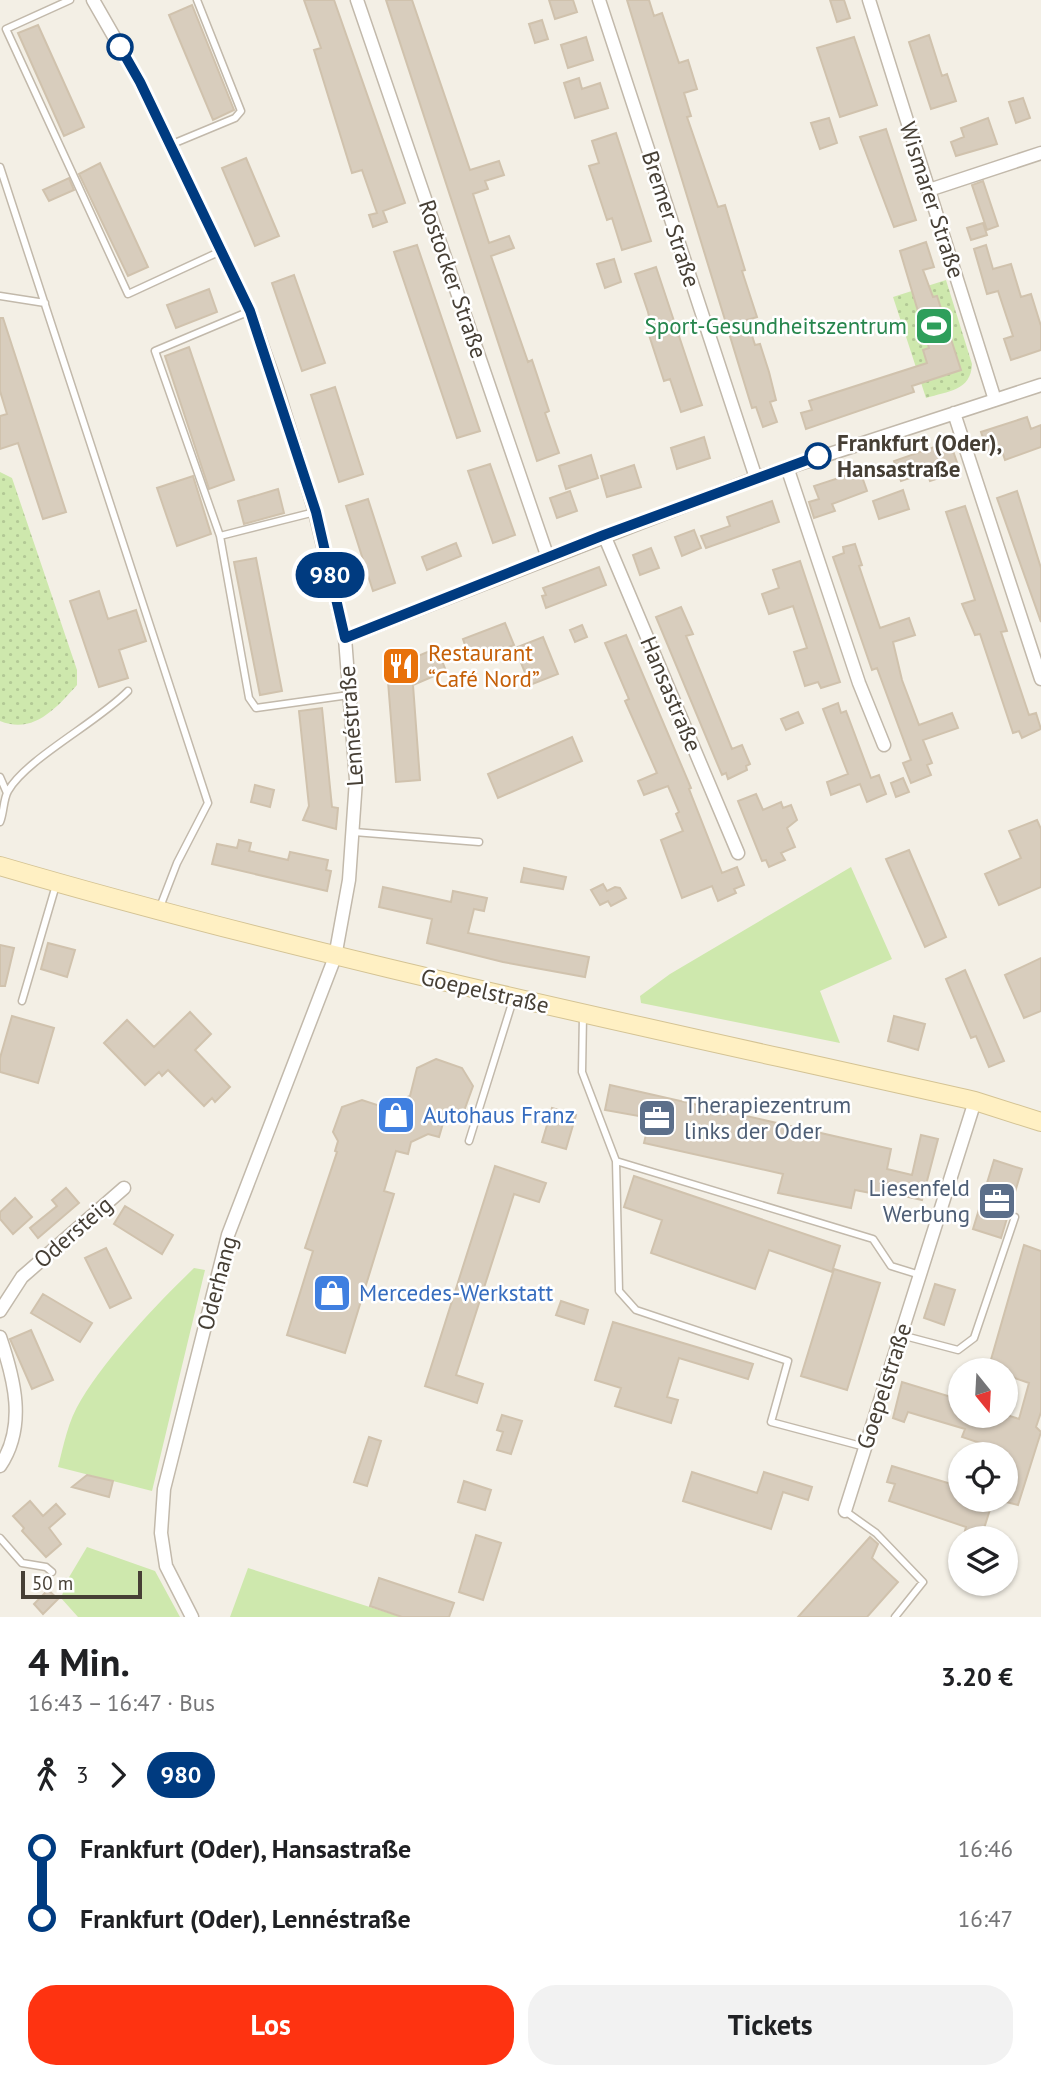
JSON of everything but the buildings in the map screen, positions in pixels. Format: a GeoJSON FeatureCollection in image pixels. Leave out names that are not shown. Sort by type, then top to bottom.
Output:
{"type":"FeatureCollection","features":[{"type":"Feature","properties":{"kind":"street","name":"Lennéstraße"},"geometry":{"type":"LineString","coordinates":[[93,0],[140,82],[250,311],[316,512],[345,638],[356,780],[354,832],[335,957]]}},
{"type":"Feature","properties":{"kind":"street","name":"Rostocker Straße"},"geometry":{"type":"LineString","coordinates":[[357,0],[548,558]]}},
{"type":"Feature","properties":{"kind":"street","name":"Bremer Straße"},"geometry":{"type":"LineString","coordinates":[[599,0],[755,478]]}},
{"type":"Feature","properties":{"kind":"street","name":"Wismarer Straße"},"geometry":{"type":"LineString","coordinates":[[869,0],[995,400]]}},
{"type":"Feature","properties":{"kind":"street"},"geometry":{"type":"LineString","coordinates":[[929,190],[1041,153]]}},
{"type":"Feature","properties":{"kind":"street"},"geometry":{"type":"LineString","coordinates":[[345,638],[755,478],[1041,385]]}},
{"type":"Feature","properties":{"kind":"street"},"geometry":{"type":"LineString","coordinates":[[954,413],[1041,679]]}},
{"type":"Feature","properties":{"kind":"street"},"geometry":{"type":"LineString","coordinates":[[787,467],[859,683],[884,745]]}},
{"type":"Feature","properties":{"kind":"street","name":"Hansastraße"},"geometry":{"type":"LineString","coordinates":[[604,535],[738,853]]}},
{"type":"Feature","properties":{"kind":"street","name":"Goepelstraße"},"geometry":{"type":"LineString","coordinates":[[0,866],[158,912],[335,957],[975,1101],[1041,1122]]}},
{"type":"Feature","properties":{"kind":"street","name":"Oderhang"},"geometry":{"type":"LineString","coordinates":[[192,1617],[166,1566],[161,1533],[164,1489],[228,1235],[335,957]]}},
{"type":"Feature","properties":{"kind":"street","name":"Goepelstraße"},"geometry":{"type":"LineString","coordinates":[[845,1511],[975,1101]]}},
{"type":"Feature","properties":{"kind":"street","name":"Odersteig"},"geometry":{"type":"LineString","coordinates":[[0,1311],[22,1277],[124,1188]]}},
{"type":"Feature","properties":{"kind":"street"},"geometry":{"type":"LineString","coordinates":[[0,1337],[12,1374],[17,1409],[12,1438],[0,1466]]}},
{"type":"Feature","properties":{"kind":"lane"},"geometry":{"type":"LineString","coordinates":[[70,0],[6,29],[128,294],[221,251]]}},
{"type":"Feature","properties":{"kind":"lane"},"geometry":{"type":"LineString","coordinates":[[170,145],[235,118],[242,111],[197,0]]}},
{"type":"Feature","properties":{"kind":"lane"},"geometry":{"type":"LineString","coordinates":[[0,167],[208,803],[177,863],[158,912]]}},
{"type":"Feature","properties":{"kind":"lane"},"geometry":{"type":"LineString","coordinates":[[0,296],[45,303]]}},
{"type":"Feature","properties":{"kind":"lane"},"geometry":{"type":"LineString","coordinates":[[250,311],[155,351],[220,537],[249,698],[256,708],[349,695]]}},
{"type":"Feature","properties":{"kind":"lane"},"geometry":{"type":"LineString","coordinates":[[220,537],[316,512]]}},
{"type":"Feature","properties":{"kind":"lane"},"geometry":{"type":"LineString","coordinates":[[0,822],[7,793],[22,773],[108,712],[128,691]]}},
{"type":"Feature","properties":{"kind":"lane"},"geometry":{"type":"LineString","coordinates":[[0,777],[7,793]]}},
{"type":"Feature","properties":{"kind":"lane"},"geometry":{"type":"LineString","coordinates":[[354,832],[479,842]]}},
{"type":"Feature","properties":{"kind":"lane"},"geometry":{"type":"LineString","coordinates":[[22,1001],[57,882]]}},
{"type":"Feature","properties":{"kind":"lane"},"geometry":{"type":"LineString","coordinates":[[469,1141],[514,998]]}},
{"type":"Feature","properties":{"kind":"lane"},"geometry":{"type":"LineString","coordinates":[[583,1013],[582,1072],[616,1161],[619,1291],[636,1310],[788,1361],[771,1422],[865,1447]]}},
{"type":"Feature","properties":{"kind":"lane"},"geometry":{"type":"LineString","coordinates":[[616,1161],[873,1239],[891,1266],[920,1275]]}},
{"type":"Feature","properties":{"kind":"lane"},"geometry":{"type":"LineString","coordinates":[[901,1335],[958,1350],[974,1338],[1015,1217]]}},
{"type":"Feature","properties":{"kind":"lane"},"geometry":{"type":"LineString","coordinates":[[845,1511],[876,1533],[923,1582],[895,1617]]}},
{"type":"Feature","properties":{"kind":"lane"},"geometry":{"type":"LineString","coordinates":[[0,1538],[22,1563],[47,1567],[52,1572]]}},
{"type":"Feature","properties":{"kind":"green space"},"geometry":{"type":"Polygon","coordinates":[[[946,280],[972,364],[971,373],[963,385],[926,398],[893,297],[946,280]]]}},
{"type":"Feature","properties":{"kind":"green space"},"geometry":{"type":"Polygon","coordinates":[[[0,472],[12,478],[77,670],[77,685],[61,702],[34,722],[24,724],[0,721],[0,472]]]}},
{"type":"Feature","properties":{"kind":"green space"},"geometry":{"type":"Polygon","coordinates":[[[851,867],[892,959],[820,991],[840,1043],[641,1003],[640,996],[670,974],[851,867]]]}},
{"type":"Feature","properties":{"kind":"green space"},"geometry":{"type":"Polygon","coordinates":[[[194,1268],[205,1270],[152,1491],[58,1467],[73,1416],[92,1383],[133,1331],[194,1268]]]}},
{"type":"Feature","properties":{"kind":"green space"},"geometry":{"type":"Polygon","coordinates":[[[87,1547],[155,1571],[180,1617],[78,1617],[61,1598],[68,1579],[87,1547]]]}},
{"type":"Feature","properties":{"kind":"green space"},"geometry":{"type":"Polygon","coordinates":[[[248,1568],[401,1617],[230,1617],[248,1568]]]}},
{"type":"Feature","properties":{"kind":"bus line","name":"980"},"geometry":{"type":"LineString","coordinates":[[120,47],[140,82],[250,311],[316,512],[345,638],[604,535],[818,456]]}},
{"type":"Feature","properties":{"kind":"place","name":"Sport-Gesundheitszentrum"},"geometry":{"type":"Point","coordinates":[934,326]}},
{"type":"Feature","properties":{"kind":"place","name":"Frankfurt (Oder), Hansastraße"},"geometry":{"type":"Point","coordinates":[818,456]}},
{"type":"Feature","properties":{"kind":"place","name":"Restaurant “Café Nord”"},"geometry":{"type":"Point","coordinates":[401,666]}},
{"type":"Feature","properties":{"kind":"place","name":"Autohaus Franz"},"geometry":{"type":"Point","coordinates":[396,1115]}},
{"type":"Feature","properties":{"kind":"place","name":"Therapiezentrum links der Oder"},"geometry":{"type":"Point","coordinates":[657,1118]}},
{"type":"Feature","properties":{"kind":"place","name":"Liesenfeld Werbung"},"geometry":{"type":"Point","coordinates":[997,1201]}},
{"type":"Feature","properties":{"kind":"place","name":"Mercedes-Werkstatt"},"geometry":{"type":"Point","coordinates":[332,1293]}}]}
